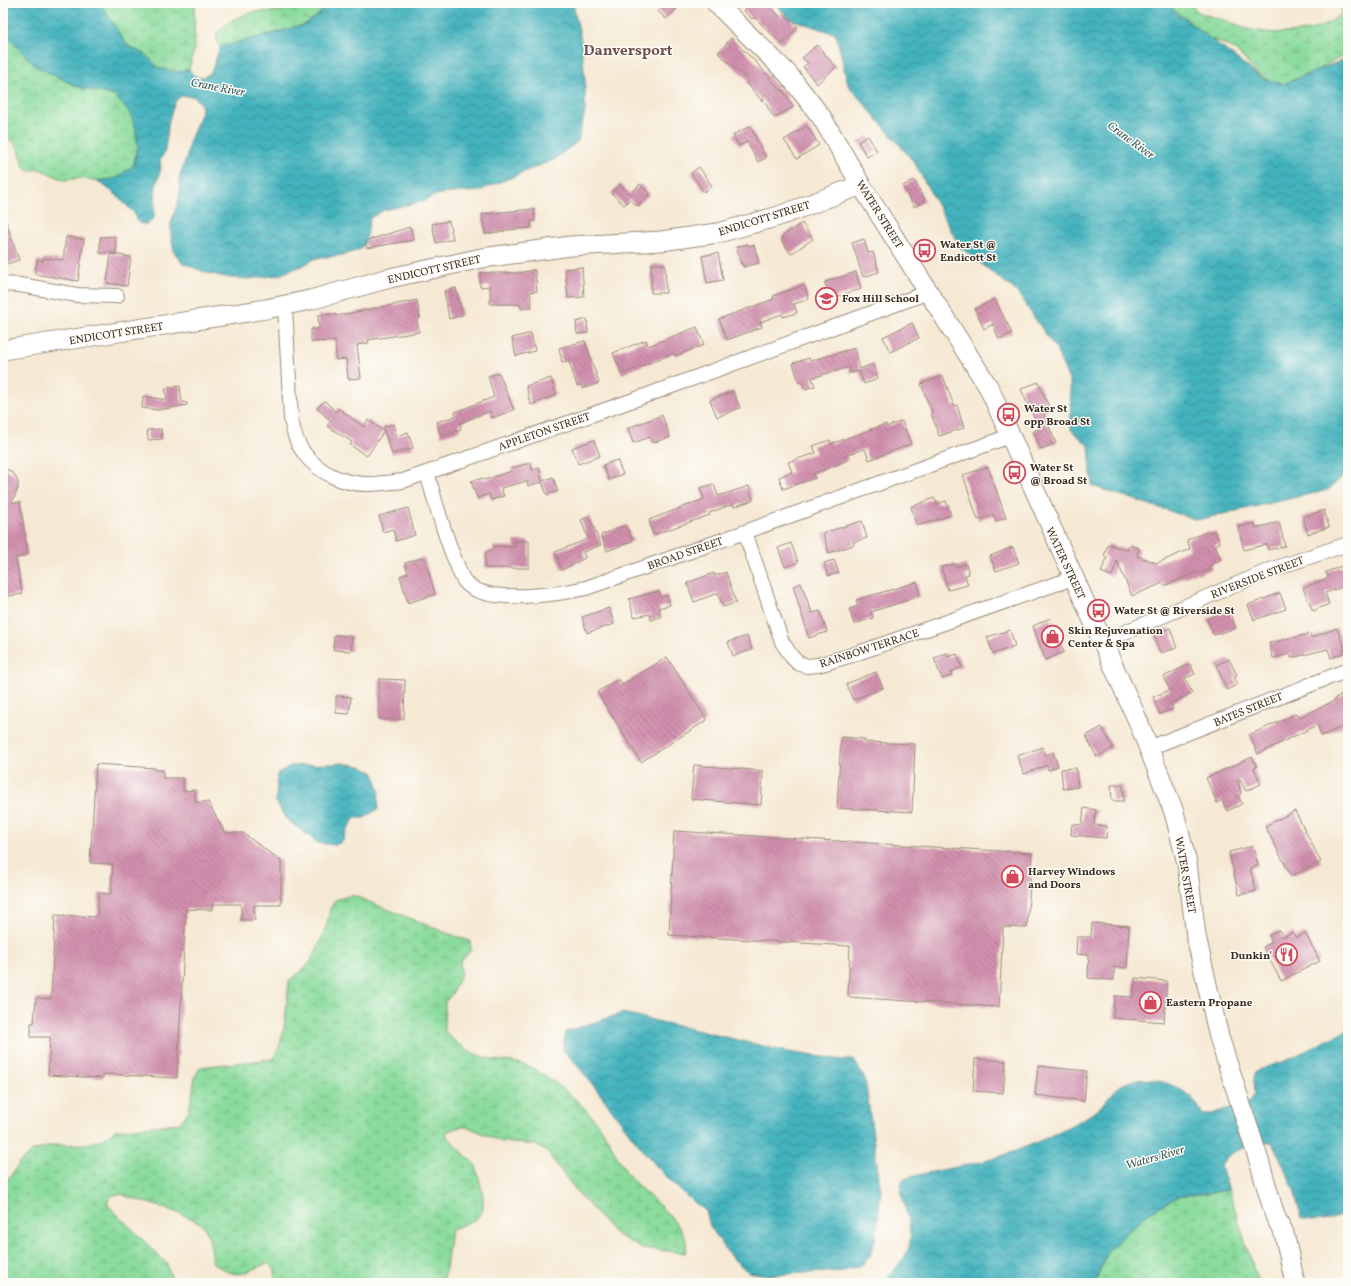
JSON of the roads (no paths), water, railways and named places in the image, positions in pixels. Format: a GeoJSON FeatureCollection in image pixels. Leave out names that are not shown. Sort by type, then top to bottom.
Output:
{"type":"FeatureCollection","features":[{"type":"Feature","properties":{"kind":"main road","name":"WATER STREET"},"geometry":{"type":"LineString","coordinates":[[716,3],[788,74],[807,97],[829,128],[862,185],[989,388],[1149,748],[1176,820],[1187,863],[1196,936],[1219,1037],[1260,1164],[1275,1216],[1283,1283]]}},
{"type":"Feature","properties":{"kind":"main road","name":"ENDICOTT STREET"},"geometry":{"type":"LineString","coordinates":[[3,350],[285,306],[390,278],[482,258],[572,246],[661,241],[718,233],[779,216],[862,185]]}},
{"type":"Feature","properties":{"kind":"main road","name":"WATER STREET"},"geometry":{"type":"LineString","coordinates":[[1275,1216],[1284,1233],[1295,1283]]}},
{"type":"Feature","properties":{"kind":"street"},"geometry":{"type":"LineString","coordinates":[[3,284],[26,286],[77,295],[117,296]]}},
{"type":"Feature","properties":{"kind":"street","name":"APPLETON STREET"},"geometry":{"type":"LineString","coordinates":[[285,306],[291,419],[294,436],[304,454],[330,475],[346,481],[368,484],[404,481],[929,292]]}},
{"type":"Feature","properties":{"kind":"street","name":"BROAD STREET"},"geometry":{"type":"LineString","coordinates":[[427,472],[447,544],[467,584],[483,592],[507,596],[530,596],[586,588],[1010,436]]}},
{"type":"Feature","properties":{"kind":"street","name":"RAINBOW TERRACE"},"geometry":{"type":"LineString","coordinates":[[744,532],[782,642],[798,663],[808,666],[818,666],[852,655],[1073,578]]}},
{"type":"Feature","properties":{"kind":"street","name":"RIVERSIDE STREET"},"geometry":{"type":"LineString","coordinates":[[1102,642],[1270,570],[1348,544]]}},
{"type":"Feature","properties":{"kind":"street","name":"BATES STREET"},"geometry":{"type":"LineString","coordinates":[[1149,748],[1348,670]]}},
{"type":"Feature","properties":{"kind":"water","name":"Crane River"},"geometry":{"type":"Polygon","coordinates":[[[3,3],[100,3],[127,45],[146,55],[159,68],[178,72],[189,69],[193,75],[201,78],[211,73],[220,47],[304,25],[318,15],[328,3],[573,3],[581,40],[585,80],[585,111],[578,141],[555,159],[479,191],[439,194],[421,202],[384,210],[370,218],[366,242],[360,249],[345,255],[316,258],[304,265],[279,275],[249,279],[230,278],[207,273],[182,263],[174,252],[171,235],[171,223],[179,198],[180,174],[187,156],[189,142],[202,112],[201,104],[193,96],[181,96],[175,102],[169,120],[165,151],[160,161],[161,168],[156,186],[154,218],[147,224],[141,224],[136,220],[134,213],[115,194],[98,181],[117,178],[133,166],[138,146],[135,126],[129,112],[115,96],[78,87],[35,66],[3,32],[3,3]]]}},
{"type":"Feature","properties":{"kind":"water","name":"Crane River"},"geometry":{"type":"Polygon","coordinates":[[[774,3],[1168,3],[1173,10],[1262,78],[1283,84],[1348,58],[1348,472],[1328,490],[1197,520],[1092,486],[1089,446],[1071,430],[1070,383],[1056,349],[1016,291],[960,247],[914,162],[848,85],[836,34],[790,19],[774,3]]]}},
{"type":"Feature","properties":{"kind":"water"},"geometry":{"type":"Polygon","coordinates":[[[343,763],[361,766],[374,773],[379,790],[378,809],[364,818],[355,818],[346,831],[343,841],[335,845],[318,843],[285,818],[276,801],[277,774],[290,766],[343,763]]]}},
{"type":"Feature","properties":{"kind":"water"},"geometry":{"type":"Polygon","coordinates":[[[623,1013],[789,1052],[843,1060],[854,1060],[865,1079],[881,1192],[876,1235],[871,1256],[863,1264],[844,1271],[768,1275],[748,1272],[730,1256],[710,1226],[706,1211],[665,1176],[630,1134],[581,1070],[563,1050],[565,1032],[623,1013]]]}},
{"type":"Feature","properties":{"kind":"water","name":"Waters River"},"geometry":{"type":"Polygon","coordinates":[[[1348,1030],[1348,1212],[1318,1221],[1301,1219],[1294,1189],[1272,1142],[1263,1143],[1240,1149],[1229,1155],[1225,1160],[1221,1167],[1229,1190],[1177,1197],[1148,1213],[1109,1249],[1095,1283],[880,1283],[903,1259],[908,1248],[910,1238],[909,1227],[900,1184],[903,1179],[995,1158],[1011,1153],[1053,1135],[1095,1112],[1119,1087],[1128,1082],[1149,1080],[1160,1081],[1171,1085],[1190,1097],[1202,1114],[1208,1115],[1249,1102],[1254,1095],[1254,1074],[1258,1070],[1287,1060],[1348,1030]]]}},
{"type":"Feature","properties":{"kind":"place","name":"Water St @ Endicott St"},"geometry":{"type":"Point","coordinates":[924,250]}},
{"type":"Feature","properties":{"kind":"place","name":"Fox Hill School"},"geometry":{"type":"Point","coordinates":[827,298]}},
{"type":"Feature","properties":{"kind":"place","name":"Water St opp Broad St"},"geometry":{"type":"Point","coordinates":[1008,414]}},
{"type":"Feature","properties":{"kind":"place","name":"Water St @ Broad St"},"geometry":{"type":"Point","coordinates":[1014,473]}},
{"type":"Feature","properties":{"kind":"place","name":"Water St @ Riverside St"},"geometry":{"type":"Point","coordinates":[1098,610]}},
{"type":"Feature","properties":{"kind":"place","name":"Skin Rejuvenation Center & Spa"},"geometry":{"type":"Point","coordinates":[1052,636]}},
{"type":"Feature","properties":{"kind":"place","name":"Harvey Windows and Doors"},"geometry":{"type":"Point","coordinates":[1013,877]}},
{"type":"Feature","properties":{"kind":"place","name":"Dunkin'"},"geometry":{"type":"Point","coordinates":[1287,955]}},
{"type":"Feature","properties":{"kind":"place","name":"Eastern Propane"},"geometry":{"type":"Point","coordinates":[1150,1002]}},
{"type":"Feature","properties":{"kind":"district","name":"Danversport"},"geometry":{"type":"Point","coordinates":[628,50]}}]}
